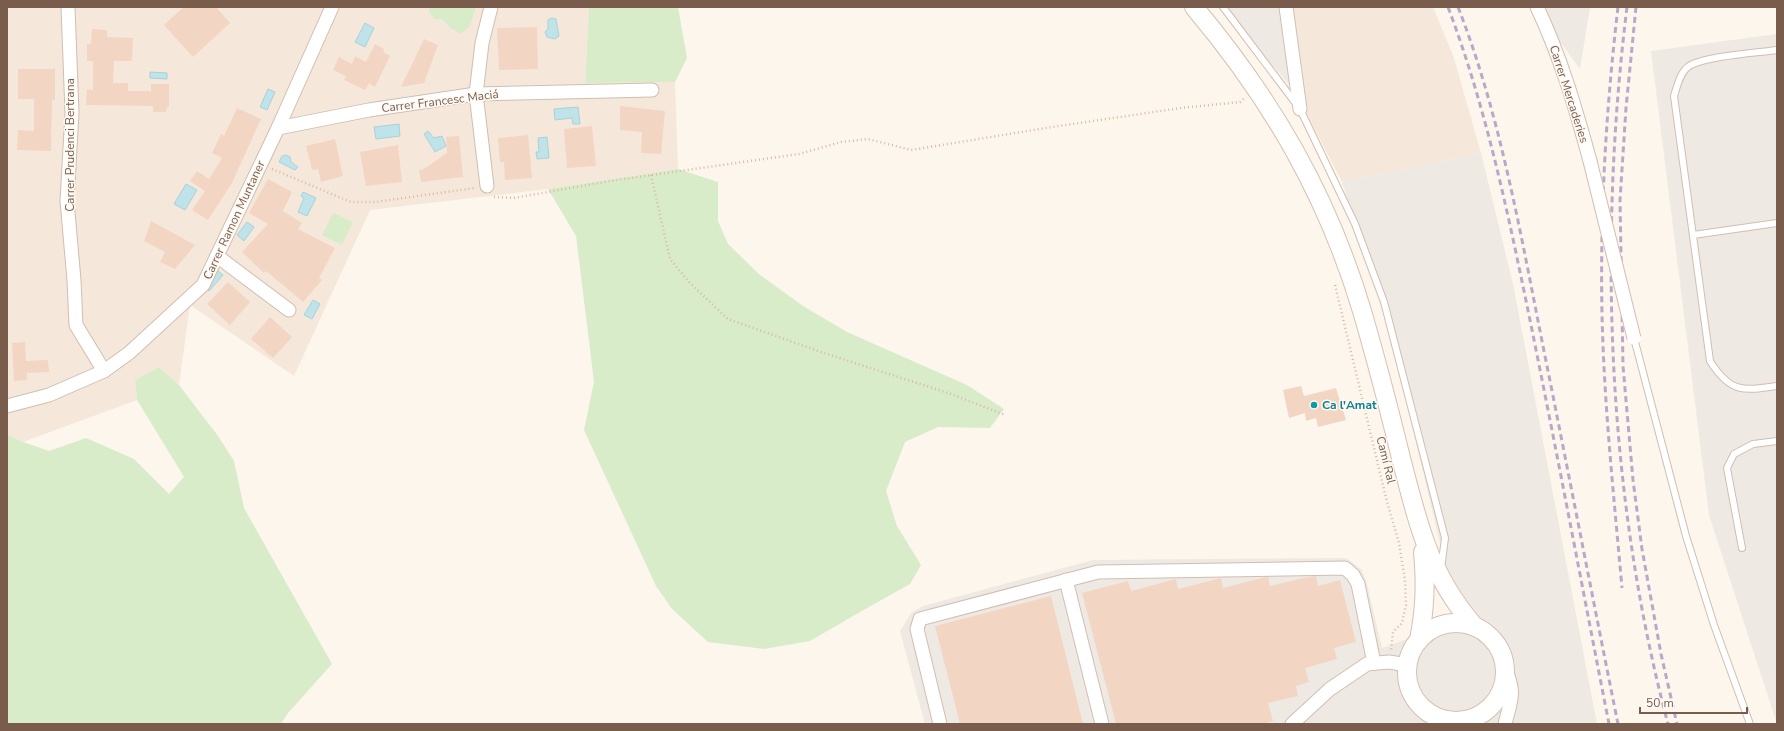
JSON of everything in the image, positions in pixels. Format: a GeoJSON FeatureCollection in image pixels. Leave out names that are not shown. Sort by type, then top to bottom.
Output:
{"type":"FeatureCollection","features":[{"type":"Feature","properties":{"kind":"main road"},"geometry":{"type":"LineString","coordinates":[[1194,7],[1234,56],[1259,91],[1283,129],[1312,182],[1335,234],[1349,272],[1373,348],[1422,536],[1440,578],[1458,608],[1475,627],[1497,645],[1502,655],[1504,668],[1502,687],[1488,716],[1480,715],[1466,720],[1441,721],[1428,712],[1416,700],[1409,685],[1408,665],[1419,640],[1425,610],[1426,583],[1422,536]]}},
{"type":"Feature","properties":{"kind":"main road"},"geometry":{"type":"LineString","coordinates":[[1419,640],[1430,631],[1445,625],[1466,625],[1475,627]]}},
{"type":"Feature","properties":{"kind":"street","name":"Carrer Prudenci Bertrana"},"geometry":{"type":"LineString","coordinates":[[68,7],[72,113],[68,201],[76,325],[104,371]]}},
{"type":"Feature","properties":{"kind":"street","name":"Carrer Ramon Muntaner"},"geometry":{"type":"LineString","coordinates":[[7,406],[48,395],[104,371],[129,353],[203,285],[278,128],[332,7]]}},
{"type":"Feature","properties":{"kind":"street"},"geometry":{"type":"LineString","coordinates":[[488,186],[476,94],[482,43],[491,7]]}},
{"type":"Feature","properties":{"kind":"street"},"geometry":{"type":"LineString","coordinates":[[1286,7],[1300,109]]}},
{"type":"Feature","properties":{"kind":"street","name":"Carrer Mercaderies"},"geometry":{"type":"LineString","coordinates":[[1537,7],[1567,79],[1590,161],[1634,338]]}},
{"type":"Feature","properties":{"kind":"street","name":"Carrer Francesc Maciá"},"geometry":{"type":"LineString","coordinates":[[278,128],[369,110],[476,94],[652,90]]}},
{"type":"Feature","properties":{"kind":"street"},"geometry":{"type":"LineString","coordinates":[[217,256],[289,310]]}},
{"type":"Feature","properties":{"kind":"street"},"geometry":{"type":"LineString","coordinates":[[940,724],[917,629],[920,619],[1098,572],[1344,568],[1353,575],[1358,584],[1374,664]]}},
{"type":"Feature","properties":{"kind":"street"},"geometry":{"type":"LineString","coordinates":[[1066,580],[1102,724]]}},
{"type":"Feature","properties":{"kind":"street"},"geometry":{"type":"LineString","coordinates":[[1292,724],[1330,689],[1368,664],[1389,662],[1408,665]]}},
{"type":"Feature","properties":{"kind":"street"},"geometry":{"type":"LineString","coordinates":[[1504,668],[1511,683],[1513,696],[1505,724]]}},
{"type":"Feature","properties":{"kind":"lane"},"geometry":{"type":"LineString","coordinates":[[1224,7],[1300,109],[1355,224],[1384,302],[1445,538],[1440,578]]}},
{"type":"Feature","properties":{"kind":"lane"},"geometry":{"type":"LineString","coordinates":[[1777,50],[1704,60],[1688,67],[1679,80],[1674,96],[1710,362],[1718,375],[1732,385],[1747,390],[1777,386]]}},
{"type":"Feature","properties":{"kind":"lane"},"geometry":{"type":"LineString","coordinates":[[1693,235],[1777,223]]}},
{"type":"Feature","properties":{"kind":"lane"},"geometry":{"type":"LineString","coordinates":[[1634,338],[1686,536],[1714,625],[1750,724]]}},
{"type":"Feature","properties":{"kind":"lane"},"geometry":{"type":"LineString","coordinates":[[1742,548],[1727,468],[1734,454],[1753,444],[1777,441]]}},
{"type":"Feature","properties":{"kind":"path"},"geometry":{"type":"LineString","coordinates":[[260,164],[351,202],[375,202],[488,186],[494,197],[514,198],[650,175],[799,154],[841,142],[868,140],[911,150],[1181,108],[1240,102],[1259,91]]}},
{"type":"Feature","properties":{"kind":"path"},"geometry":{"type":"LineString","coordinates":[[650,175],[670,259],[689,282],[728,318],[821,352],[950,394],[1005,415]]}},
{"type":"Feature","properties":{"kind":"path","name":"Camí Ral"},"geometry":{"type":"LineString","coordinates":[[1334,282],[1384,491],[1399,543],[1405,580],[1406,605],[1402,622],[1393,632],[1389,662]]}},
{"type":"Feature","properties":{"kind":"shaded area"},"geometry":{"type":"Polygon","coordinates":[[[7,7],[429,7],[429,11],[442,19],[449,27],[475,10],[476,7],[589,7],[585,83],[675,82],[678,169],[548,189],[370,210],[294,376],[190,305],[179,385],[159,367],[135,380],[137,400],[23,442],[7,434],[7,7]]]}},
{"type":"Feature","properties":{"kind":"shaded area"},"geometry":{"type":"Polygon","coordinates":[[[1223,7],[1281,7],[1296,93],[1223,7]]]}},
{"type":"Feature","properties":{"kind":"shaded area"},"geometry":{"type":"Polygon","coordinates":[[[1281,7],[1433,7],[1454,58],[1481,153],[1342,182],[1296,93],[1281,7]]]}},
{"type":"Feature","properties":{"kind":"shaded area"},"geometry":{"type":"Polygon","coordinates":[[[1535,7],[1590,7],[1580,69],[1535,7]]]}},
{"type":"Feature","properties":{"kind":"shaded area"},"geometry":{"type":"Polygon","coordinates":[[[1777,34],[1777,724],[1709,515],[1651,51],[1777,34]]]}},
{"type":"Feature","properties":{"kind":"shaded area"},"geometry":{"type":"Polygon","coordinates":[[[1481,153],[1513,284],[1597,724],[925,724],[900,631],[911,613],[923,606],[1093,560],[1346,558],[1361,569],[1366,580],[1382,648],[1458,620],[1390,332],[1342,182],[1481,153]]]}},
{"type":"Feature","properties":{"kind":"green space"},"geometry":{"type":"Polygon","coordinates":[[[429,7],[476,7],[470,26],[461,34],[449,27],[442,19],[434,19],[429,11],[429,7]]]}},
{"type":"Feature","properties":{"kind":"green space"},"geometry":{"type":"Polygon","coordinates":[[[589,7],[678,7],[687,58],[675,82],[585,83],[589,7]]]}},
{"type":"Feature","properties":{"kind":"green space"},"geometry":{"type":"Polygon","coordinates":[[[678,169],[718,182],[718,221],[728,244],[759,274],[803,306],[847,332],[967,385],[1004,409],[990,428],[938,427],[905,442],[886,491],[897,526],[921,565],[910,584],[810,641],[764,649],[708,642],[672,609],[656,586],[584,430],[594,382],[576,236],[548,189],[678,169]]]}},
{"type":"Feature","properties":{"kind":"green space"},"geometry":{"type":"Polygon","coordinates":[[[333,213],[353,222],[342,245],[322,235],[333,213]]]}},
{"type":"Feature","properties":{"kind":"green space"},"geometry":{"type":"Polygon","coordinates":[[[159,367],[179,385],[218,436],[234,461],[244,508],[332,664],[288,713],[281,724],[7,724],[7,434],[23,442],[49,451],[86,438],[134,459],[169,494],[184,477],[137,400],[135,380],[159,367]]]}},
{"type":"Feature","properties":{"kind":"water"},"geometry":{"type":"Polygon","coordinates":[[[552,18],[556,19],[559,36],[555,39],[547,37],[545,32],[548,29],[548,20],[552,18]]]}},
{"type":"Feature","properties":{"kind":"water"},"geometry":{"type":"Polygon","coordinates":[[[365,23],[374,28],[365,47],[355,42],[365,23]]]}},
{"type":"Feature","properties":{"kind":"water"},"geometry":{"type":"Polygon","coordinates":[[[150,72],[167,73],[167,79],[150,78],[150,72]]]}},
{"type":"Feature","properties":{"kind":"water"},"geometry":{"type":"Polygon","coordinates":[[[268,89],[275,92],[267,110],[260,107],[268,89]]]}},
{"type":"Feature","properties":{"kind":"water"},"geometry":{"type":"Polygon","coordinates":[[[578,107],[580,124],[573,124],[572,118],[555,120],[554,109],[578,107]]]}},
{"type":"Feature","properties":{"kind":"water"},"geometry":{"type":"Polygon","coordinates":[[[399,124],[400,136],[376,139],[374,127],[399,124]]]}},
{"type":"Feature","properties":{"kind":"water"},"geometry":{"type":"Polygon","coordinates":[[[428,131],[434,138],[442,136],[446,146],[435,152],[424,134],[428,131]]]}},
{"type":"Feature","properties":{"kind":"water"},"geometry":{"type":"Polygon","coordinates":[[[547,137],[549,158],[537,159],[536,152],[539,152],[538,138],[547,137]]]}},
{"type":"Feature","properties":{"kind":"water"},"geometry":{"type":"Polygon","coordinates":[[[286,155],[290,157],[291,162],[298,167],[295,170],[279,162],[282,156],[286,155]]]}},
{"type":"Feature","properties":{"kind":"water"},"geometry":{"type":"Polygon","coordinates":[[[186,184],[197,190],[185,210],[174,204],[186,184]]]}},
{"type":"Feature","properties":{"kind":"water"},"geometry":{"type":"Polygon","coordinates":[[[303,192],[316,198],[307,216],[298,212],[304,198],[301,196],[303,192]]]}},
{"type":"Feature","properties":{"kind":"water"},"geometry":{"type":"Polygon","coordinates":[[[247,222],[254,227],[244,241],[237,235],[247,222]]]}},
{"type":"Feature","properties":{"kind":"water"},"geometry":{"type":"Polygon","coordinates":[[[218,271],[223,275],[209,291],[204,287],[218,271]]]}},
{"type":"Feature","properties":{"kind":"water"},"geometry":{"type":"Polygon","coordinates":[[[313,300],[320,304],[312,319],[304,315],[313,300]]]}},
{"type":"Feature","properties":{"kind":"building"},"geometry":{"type":"Polygon","coordinates":[[[184,7],[216,7],[230,23],[193,57],[164,25],[184,7]]]}},
{"type":"Feature","properties":{"kind":"building"},"geometry":{"type":"Polygon","coordinates":[[[537,27],[538,69],[499,70],[497,28],[537,27]]]}},
{"type":"Feature","properties":{"kind":"building"},"geometry":{"type":"Polygon","coordinates":[[[92,29],[107,30],[107,37],[133,38],[132,61],[114,61],[113,83],[128,83],[128,91],[151,91],[151,84],[169,84],[169,107],[167,107],[166,112],[153,112],[153,106],[86,105],[87,89],[93,90],[93,61],[87,61],[87,44],[91,44],[92,29]]]}},
{"type":"Feature","properties":{"kind":"building"},"geometry":{"type":"Polygon","coordinates":[[[424,39],[438,45],[424,83],[401,87],[424,39]]]}},
{"type":"Feature","properties":{"kind":"building"},"geometry":{"type":"Polygon","coordinates":[[[375,44],[384,49],[383,52],[390,56],[375,87],[369,83],[365,90],[344,80],[346,76],[333,70],[339,57],[352,64],[355,56],[366,62],[375,44]]]}},
{"type":"Feature","properties":{"kind":"building"},"geometry":{"type":"Polygon","coordinates":[[[18,69],[55,69],[55,100],[52,100],[51,151],[17,150],[18,130],[34,131],[34,99],[18,99],[18,69]]]}},
{"type":"Feature","properties":{"kind":"building"},"geometry":{"type":"Polygon","coordinates":[[[620,106],[665,111],[661,154],[641,153],[642,132],[620,130],[620,106]]]}},
{"type":"Feature","properties":{"kind":"building"},"geometry":{"type":"Polygon","coordinates":[[[237,108],[261,119],[232,183],[208,220],[192,210],[205,191],[190,181],[197,171],[209,179],[222,158],[212,153],[221,134],[224,136],[237,108]]]}},
{"type":"Feature","properties":{"kind":"building"},"geometry":{"type":"Polygon","coordinates":[[[592,126],[596,166],[567,168],[564,129],[592,126]]]}},
{"type":"Feature","properties":{"kind":"building"},"geometry":{"type":"Polygon","coordinates":[[[528,135],[532,178],[505,180],[504,162],[500,162],[498,138],[528,135]]]}},
{"type":"Feature","properties":{"kind":"building"},"geometry":{"type":"Polygon","coordinates":[[[459,136],[463,177],[421,182],[419,170],[424,169],[447,153],[446,137],[459,136]]]}},
{"type":"Feature","properties":{"kind":"building"},"geometry":{"type":"Polygon","coordinates":[[[335,139],[343,176],[321,182],[318,169],[312,170],[306,146],[335,139]]]}},
{"type":"Feature","properties":{"kind":"building"},"geometry":{"type":"Polygon","coordinates":[[[398,145],[402,182],[366,186],[360,152],[398,145]]]}},
{"type":"Feature","properties":{"kind":"building"},"geometry":{"type":"Polygon","coordinates":[[[268,179],[292,192],[283,211],[302,223],[298,229],[335,248],[319,278],[322,280],[303,302],[266,271],[264,273],[242,252],[268,224],[249,213],[268,179]]]}},
{"type":"Feature","properties":{"kind":"building"},"geometry":{"type":"Polygon","coordinates":[[[151,221],[195,245],[175,269],[160,262],[165,252],[144,241],[151,221]]]}},
{"type":"Feature","properties":{"kind":"building"},"geometry":{"type":"Polygon","coordinates":[[[228,282],[250,302],[230,325],[207,304],[228,282]]]}},
{"type":"Feature","properties":{"kind":"building"},"geometry":{"type":"Polygon","coordinates":[[[270,317],[292,337],[273,358],[251,339],[270,317]]]}},
{"type":"Feature","properties":{"kind":"building"},"geometry":{"type":"Polygon","coordinates":[[[25,342],[26,361],[48,360],[49,372],[27,373],[27,380],[14,381],[12,343],[25,342]]]}},
{"type":"Feature","properties":{"kind":"building","name":"Ca l'Amat"},"geometry":{"type":"Polygon","coordinates":[[[1301,386],[1304,396],[1336,388],[1346,420],[1318,427],[1316,418],[1306,421],[1305,413],[1289,418],[1283,390],[1301,386]]]}},
{"type":"Feature","properties":{"kind":"building"},"geometry":{"type":"Polygon","coordinates":[[[1316,576],[1318,586],[1340,580],[1356,642],[1334,648],[1337,659],[1305,668],[1309,682],[1296,686],[1298,696],[1268,703],[1273,721],[1262,724],[1116,724],[1082,593],[1128,581],[1131,591],[1176,579],[1178,589],[1221,578],[1223,588],[1266,577],[1268,577],[1270,586],[1316,576]]]}},
{"type":"Feature","properties":{"kind":"building"},"geometry":{"type":"Polygon","coordinates":[[[1051,596],[1083,724],[960,724],[935,626],[1051,596]]]}},
{"type":"Feature","properties":{"kind":"railway"},"geometry":{"type":"LineString","coordinates":[[1448,7],[1474,85],[1496,164],[1523,285],[1609,724]]}},
{"type":"Feature","properties":{"kind":"railway"},"geometry":{"type":"LineString","coordinates":[[1458,7],[1485,87],[1507,169],[1618,724]]}},
{"type":"Feature","properties":{"kind":"railway"},"geometry":{"type":"LineString","coordinates":[[1618,7],[1607,122],[1603,198],[1602,314],[1610,451],[1622,588]]}},
{"type":"Feature","properties":{"kind":"railway"},"geometry":{"type":"LineString","coordinates":[[1627,7],[1618,96],[1613,186],[1611,276],[1614,367],[1621,458],[1632,548],[1648,637],[1668,724]]}},
{"type":"Feature","properties":{"kind":"railway"},"geometry":{"type":"LineString","coordinates":[[1636,7],[1626,108],[1620,200],[1623,366],[1633,480],[1642,549],[1661,654],[1677,724]]}},
{"type":"Feature","properties":{"kind":"place","name":"Ca l'Amat"},"geometry":{"type":"Point","coordinates":[1314,405]}}]}
